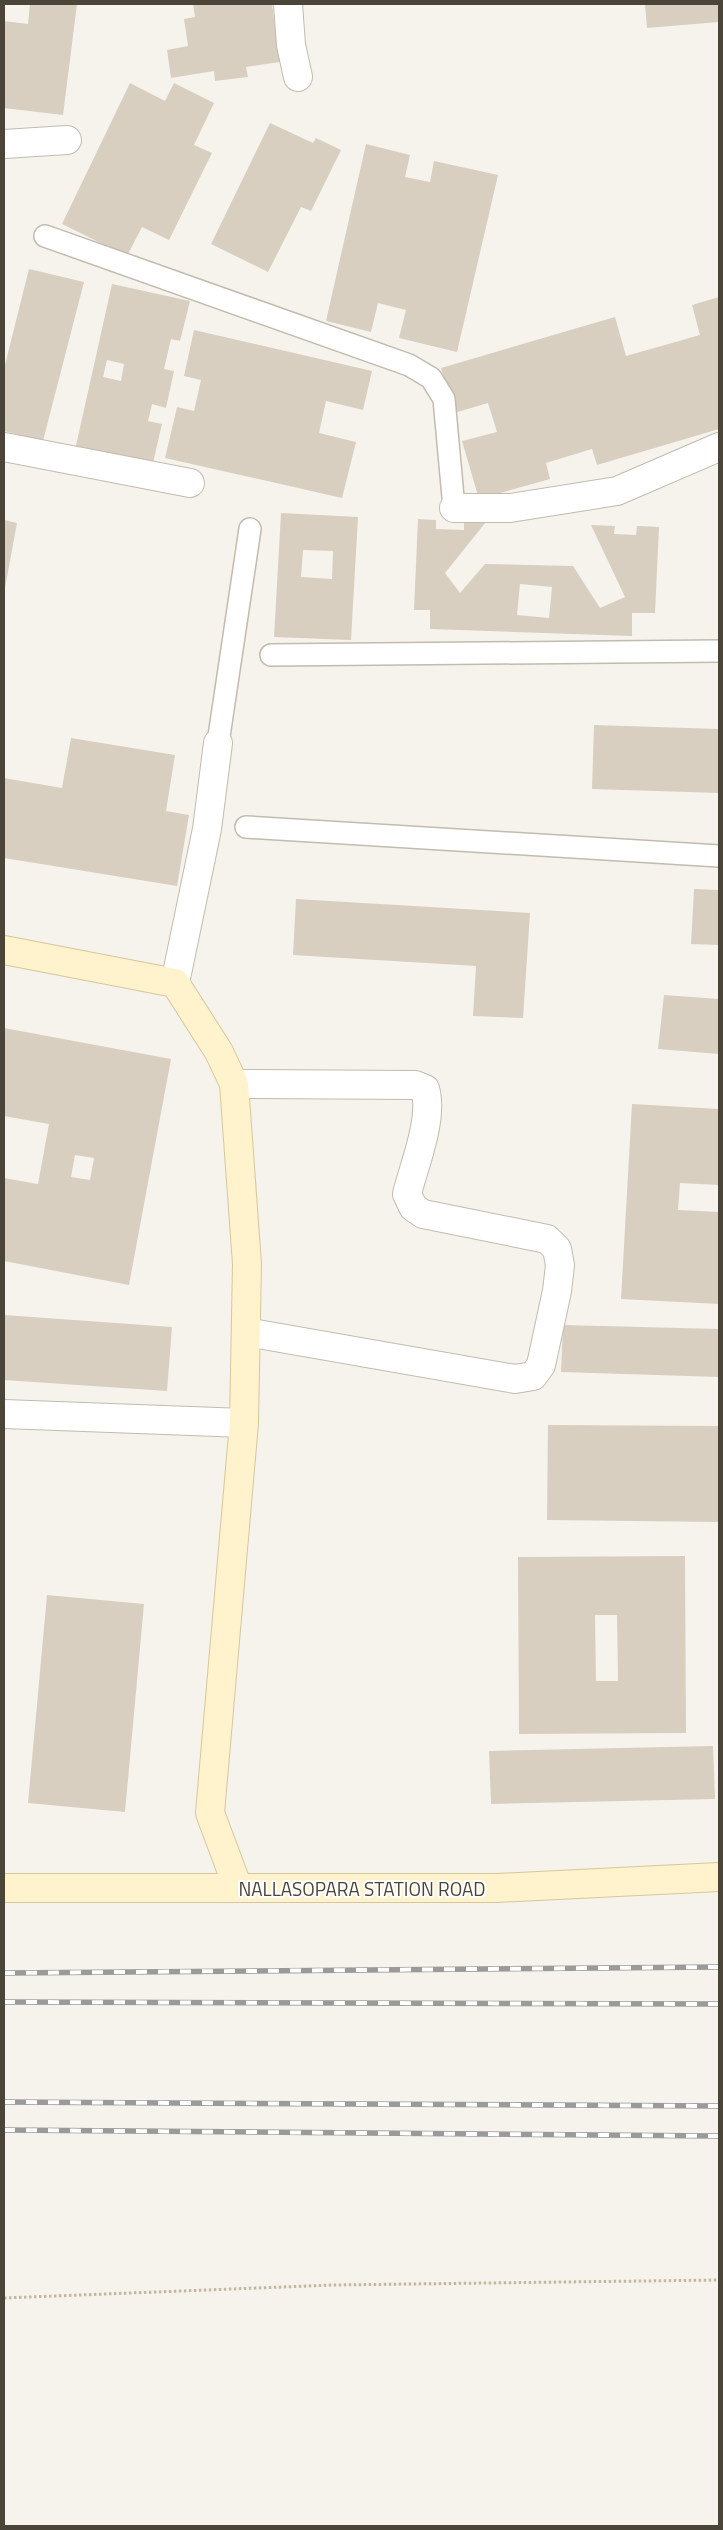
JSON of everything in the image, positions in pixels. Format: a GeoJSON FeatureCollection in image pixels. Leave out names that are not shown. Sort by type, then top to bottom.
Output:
{"type":"FeatureCollection","features":[{"type":"Feature","properties":{"kind":"street"},"geometry":{"type":"LineString","coordinates":[[288,4],[291,45],[298,76]]}},
{"type":"Feature","properties":{"kind":"street"},"geometry":{"type":"LineString","coordinates":[[4,144],[67,140]]}},
{"type":"Feature","properties":{"kind":"street"},"geometry":{"type":"LineString","coordinates":[[4,447],[190,483]]}},
{"type":"Feature","properties":{"kind":"street"},"geometry":{"type":"LineString","coordinates":[[454,508],[510,508],[617,491],[719,447]]}},
{"type":"Feature","properties":{"kind":"street"},"geometry":{"type":"LineString","coordinates":[[218,743],[207,829],[175,983],[219,1052],[234,1084],[247,1264],[244,1422],[210,1813],[238,1888]]}},
{"type":"Feature","properties":{"kind":"street"},"geometry":{"type":"LineString","coordinates":[[4,950],[175,983]]}},
{"type":"Feature","properties":{"kind":"street"},"geometry":{"type":"LineString","coordinates":[[234,1084],[415,1086],[425,1089],[429,1102],[426,1119],[406,1194],[413,1207],[423,1214],[546,1238],[557,1250],[560,1265],[557,1291],[541,1365],[532,1376],[514,1379],[246,1332]]}},
{"type":"Feature","properties":{"kind":"street"},"geometry":{"type":"LineString","coordinates":[[4,1414],[244,1422]]}},
{"type":"Feature","properties":{"kind":"street","name":"NALLASOPARA STATION ROAD"},"geometry":{"type":"LineString","coordinates":[[4,1888],[497,1888],[719,1876]]}},
{"type":"Feature","properties":{"kind":"lane"},"geometry":{"type":"LineString","coordinates":[[45,236],[409,364],[431,378],[444,399],[454,508]]}},
{"type":"Feature","properties":{"kind":"lane"},"geometry":{"type":"LineString","coordinates":[[218,743],[250,529]]}},
{"type":"Feature","properties":{"kind":"lane"},"geometry":{"type":"LineString","coordinates":[[271,656],[719,652]]}},
{"type":"Feature","properties":{"kind":"lane"},"geometry":{"type":"LineString","coordinates":[[246,827],[719,856]]}},
{"type":"Feature","properties":{"kind":"path"},"geometry":{"type":"LineString","coordinates":[[4,2298],[333,2285],[719,2280]]}},
{"type":"Feature","properties":{"kind":"building"},"geometry":{"type":"Polygon","coordinates":[[[30,4],[77,4],[63,115],[4,108],[4,21],[28,24],[30,4]]]}},
{"type":"Feature","properties":{"kind":"building"},"geometry":{"type":"Polygon","coordinates":[[[193,4],[272,4],[280,62],[246,67],[248,77],[215,81],[214,71],[171,78],[167,50],[188,46],[184,19],[195,17],[193,4]]]}},
{"type":"Feature","properties":{"kind":"building"},"geometry":{"type":"Polygon","coordinates":[[[645,4],[719,4],[719,22],[647,28],[645,4]]]}},
{"type":"Feature","properties":{"kind":"building"},"geometry":{"type":"Polygon","coordinates":[[[130,83],[165,101],[174,83],[214,103],[194,145],[212,153],[169,240],[142,227],[127,256],[62,224],[130,83]]]}},
{"type":"Feature","properties":{"kind":"building"},"geometry":{"type":"Polygon","coordinates":[[[270,123],[313,143],[316,138],[341,150],[311,211],[301,207],[268,272],[211,244],[270,123]]]}},
{"type":"Feature","properties":{"kind":"building"},"geometry":{"type":"Polygon","coordinates":[[[366,144],[410,155],[405,177],[430,182],[434,161],[498,175],[457,352],[399,338],[406,310],[378,303],[371,332],[326,321],[366,144]]]}},
{"type":"Feature","properties":{"kind":"building"},"geometry":{"type":"Polygon","coordinates":[[[29,269],[84,282],[43,441],[4,431],[4,369],[29,269]]]}},
{"type":"Feature","properties":{"kind":"building"},"geometry":{"type":"Polygon","coordinates":[[[112,284],[190,301],[180,341],[171,339],[164,369],[174,371],[166,408],[152,404],[148,421],[162,424],[152,467],[75,450],[112,284]],[[107,360],[103,377],[121,381],[124,364],[107,360]]]}},
{"type":"Feature","properties":{"kind":"building"},"geometry":{"type":"Polygon","coordinates":[[[719,297],[719,429],[597,465],[592,449],[546,463],[550,479],[479,499],[462,441],[497,432],[488,403],[454,413],[441,368],[615,317],[626,356],[700,335],[692,305],[719,297]]]}},
{"type":"Feature","properties":{"kind":"building"},"geometry":{"type":"Polygon","coordinates":[[[194,330],[372,371],[363,410],[326,401],[319,433],[356,442],[342,498],[165,458],[177,407],[194,411],[201,380],[184,376],[194,330]]]}},
{"type":"Feature","properties":{"kind":"building"},"geometry":{"type":"Polygon","coordinates":[[[281,513],[358,517],[351,640],[274,637],[281,513]],[[303,550],[301,577],[332,579],[333,551],[303,550]]]}},
{"type":"Feature","properties":{"kind":"building"},"geometry":{"type":"Polygon","coordinates":[[[418,519],[436,520],[436,529],[464,530],[464,521],[486,522],[445,573],[460,593],[485,564],[573,566],[600,608],[625,597],[591,525],[615,526],[614,534],[636,535],[637,526],[659,527],[655,613],[632,613],[632,636],[430,629],[430,610],[414,610],[418,519]],[[520,584],[517,615],[549,618],[552,587],[520,584]]]}},
{"type":"Feature","properties":{"kind":"building"},"geometry":{"type":"Polygon","coordinates":[[[4,520],[17,523],[5,588],[4,588],[4,520]]]}},
{"type":"Feature","properties":{"kind":"building"},"geometry":{"type":"Polygon","coordinates":[[[594,725],[719,729],[719,793],[592,789],[594,725]]]}},
{"type":"Feature","properties":{"kind":"building"},"geometry":{"type":"Polygon","coordinates":[[[71,738],[175,755],[166,811],[189,815],[177,886],[4,858],[4,778],[62,788],[71,738]]]}},
{"type":"Feature","properties":{"kind":"building"},"geometry":{"type":"Polygon","coordinates":[[[694,889],[719,890],[719,945],[691,944],[694,889]]]}},
{"type":"Feature","properties":{"kind":"building"},"geometry":{"type":"Polygon","coordinates":[[[296,899],[530,913],[523,1018],[473,1016],[476,966],[293,955],[296,899]]]}},
{"type":"Feature","properties":{"kind":"building"},"geometry":{"type":"Polygon","coordinates":[[[664,995],[719,999],[719,1054],[658,1049],[664,995]]]}},
{"type":"Feature","properties":{"kind":"building"},"geometry":{"type":"Polygon","coordinates":[[[4,1028],[171,1059],[129,1285],[4,1261],[4,1178],[38,1184],[49,1124],[4,1116],[4,1028]],[[75,1155],[71,1177],[90,1180],[94,1158],[75,1155]]]}},
{"type":"Feature","properties":{"kind":"building"},"geometry":{"type":"Polygon","coordinates":[[[632,1104],[719,1109],[719,1185],[680,1183],[678,1210],[719,1212],[719,1304],[621,1299],[632,1104]]]}},
{"type":"Feature","properties":{"kind":"building"},"geometry":{"type":"Polygon","coordinates":[[[4,1315],[172,1327],[167,1391],[4,1380],[4,1315]]]}},
{"type":"Feature","properties":{"kind":"building"},"geometry":{"type":"Polygon","coordinates":[[[563,1325],[719,1329],[719,1377],[561,1372],[563,1325]]]}},
{"type":"Feature","properties":{"kind":"building"},"geometry":{"type":"Polygon","coordinates":[[[548,1425],[719,1426],[719,1522],[547,1520],[548,1425]]]}},
{"type":"Feature","properties":{"kind":"building"},"geometry":{"type":"Polygon","coordinates":[[[685,1556],[686,1733],[519,1734],[518,1557],[685,1556]],[[595,1615],[596,1681],[618,1681],[617,1615],[595,1615]]]}},
{"type":"Feature","properties":{"kind":"building"},"geometry":{"type":"Polygon","coordinates":[[[47,1595],[144,1604],[125,1812],[28,1803],[47,1595]]]}},
{"type":"Feature","properties":{"kind":"building"},"geometry":{"type":"Polygon","coordinates":[[[713,1746],[715,1799],[491,1804],[489,1751],[713,1746]]]}},
{"type":"Feature","properties":{"kind":"railway"},"geometry":{"type":"LineString","coordinates":[[4,1973],[719,1967]]}},
{"type":"Feature","properties":{"kind":"railway"},"geometry":{"type":"LineString","coordinates":[[4,2002],[719,2004]]}},
{"type":"Feature","properties":{"kind":"railway"},"geometry":{"type":"LineString","coordinates":[[4,2102],[719,2106]]}},
{"type":"Feature","properties":{"kind":"railway"},"geometry":{"type":"LineString","coordinates":[[4,2130],[719,2136]]}}]}
